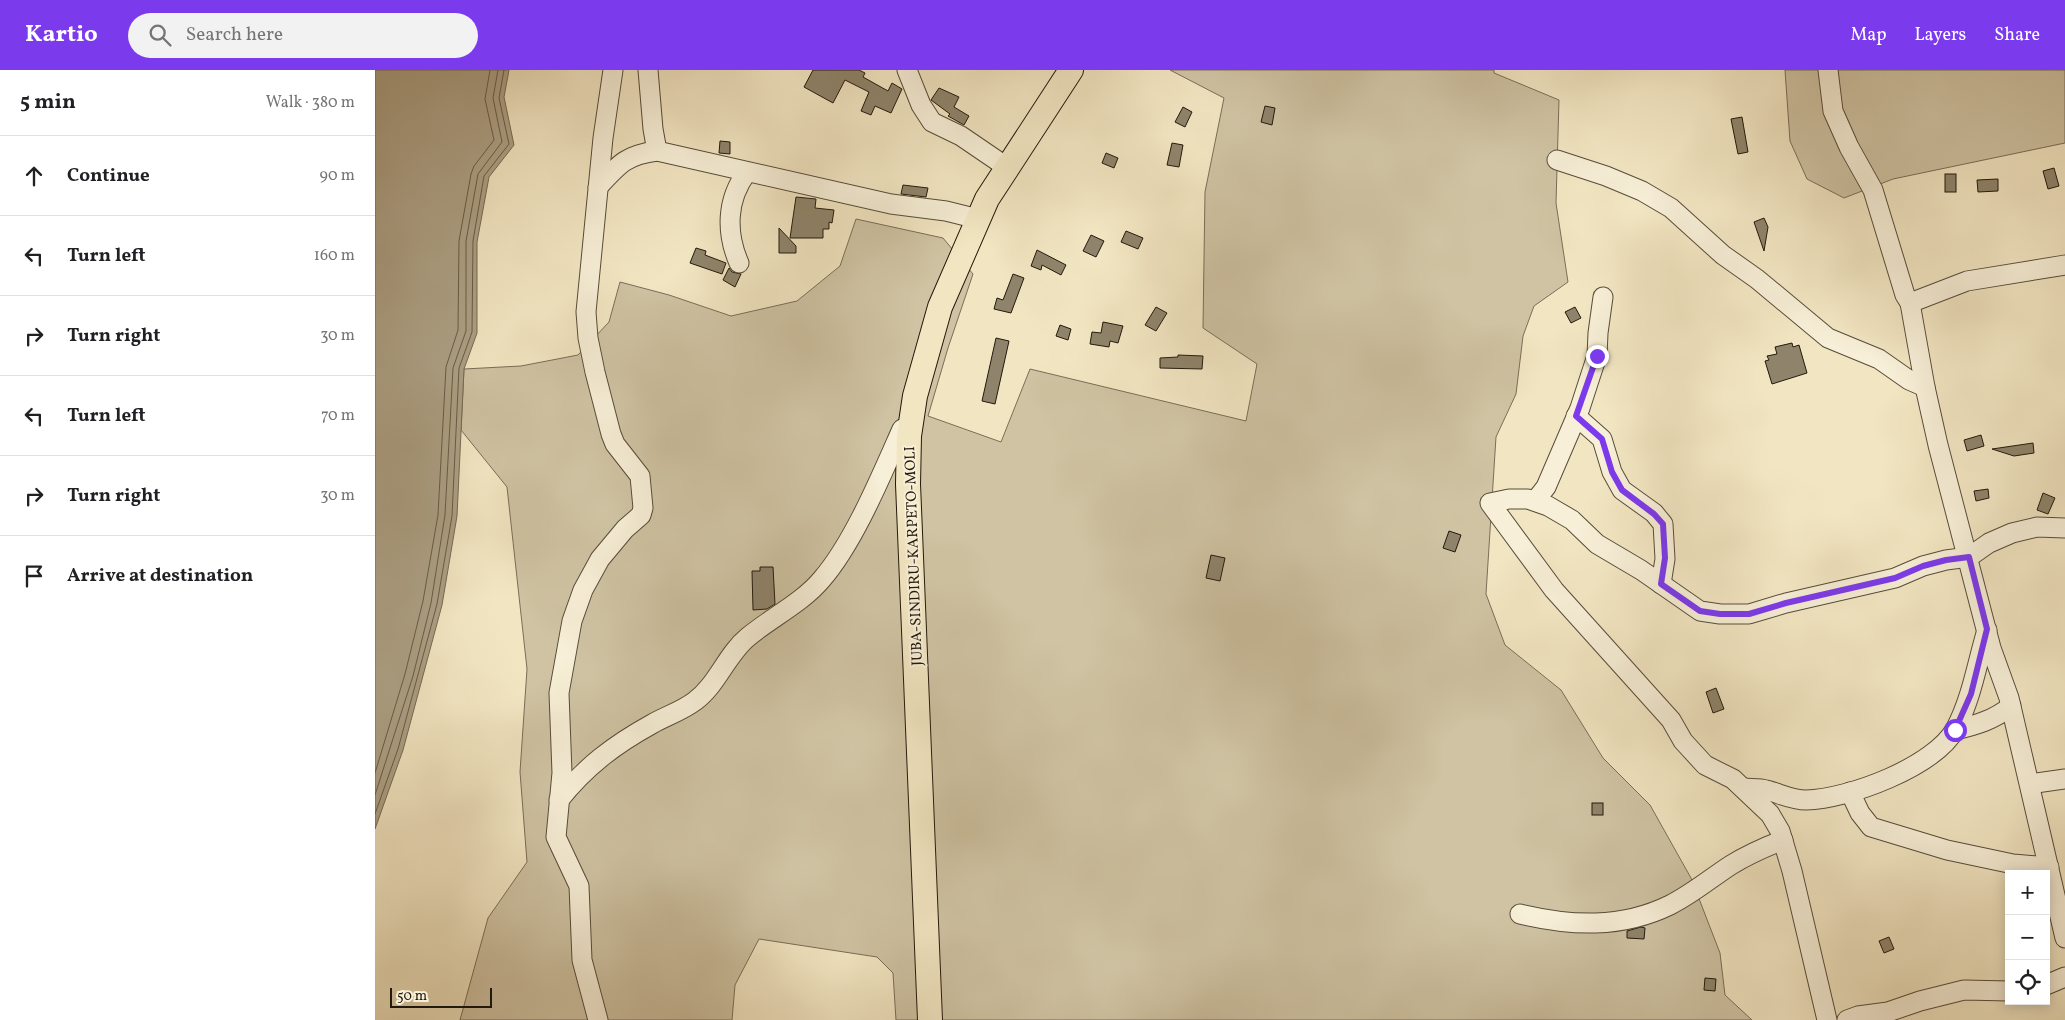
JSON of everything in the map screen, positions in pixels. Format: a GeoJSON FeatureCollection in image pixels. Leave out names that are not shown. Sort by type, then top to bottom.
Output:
{"type":"FeatureCollection","features":[{"type":"Feature","properties":{"kind":"main road","name":"JUBA-SINDIRU-KARPETO-MOLI"},"geometry":{"type":"LineString","coordinates":[[930,1020],[908,484],[909,436],[915,396],[940,308],[978,219],[987,199],[1071,70]]}},
{"type":"Feature","properties":{"kind":"street"},"geometry":{"type":"LineString","coordinates":[[598,1020],[582,960],[579,886],[557,837],[558,801],[562,773],[559,693],[572,621],[583,590],[600,559],[625,529],[641,515],[643,508],[640,476],[615,444],[611,434],[588,338],[587,288],[593,258],[598,187],[613,70]]}},
{"type":"Feature","properties":{"kind":"street"},"geometry":{"type":"LineString","coordinates":[[648,70],[653,129],[657,151]]}},
{"type":"Feature","properties":{"kind":"street"},"geometry":{"type":"LineString","coordinates":[[907,70],[921,105],[933,122],[961,136],[1008,168]]}},
{"type":"Feature","properties":{"kind":"street"},"geometry":{"type":"LineString","coordinates":[[1827,70],[1833,111],[1849,147],[1873,190],[1905,295],[1910,303],[1925,387],[1987,629],[2011,706],[2065,938]]}},
{"type":"Feature","properties":{"kind":"street"},"geometry":{"type":"LineString","coordinates":[[598,187],[619,163],[636,154],[657,151],[891,204],[946,210],[978,219]]}},
{"type":"Feature","properties":{"kind":"street"},"geometry":{"type":"LineString","coordinates":[[1557,160],[1606,176],[1642,191],[1671,208],[1723,255],[1757,279],[1828,338],[1879,359],[1909,380],[1925,387]]}},
{"type":"Feature","properties":{"kind":"street"},"geometry":{"type":"LineString","coordinates":[[739,263],[731,241],[729,220],[739,183],[747,172]]}},
{"type":"Feature","properties":{"kind":"street"},"geometry":{"type":"LineString","coordinates":[[1910,303],[1967,281],[2065,265]]}},
{"type":"Feature","properties":{"kind":"street"},"geometry":{"type":"LineString","coordinates":[[1535,501],[1546,487],[1576,416],[1597,356],[1603,298]]}},
{"type":"Feature","properties":{"kind":"street"},"geometry":{"type":"LineString","coordinates":[[1576,416],[1602,439],[1612,472],[1622,490],[1654,514],[1663,524],[1665,558],[1661,584]]}},
{"type":"Feature","properties":{"kind":"street"},"geometry":{"type":"LineString","coordinates":[[558,801],[578,776],[608,751],[697,700],[747,638],[822,580],[850,536],[877,484],[902,429]]}},
{"type":"Feature","properties":{"kind":"street"},"geometry":{"type":"LineString","coordinates":[[1827,1020],[1783,840],[1770,814],[1733,779],[1705,765],[1683,741],[1671,720],[1554,590],[1489,503],[1509,499],[1535,501],[1548,506],[1572,520],[1597,544],[1700,611],[1720,614],[1749,614],[1786,603],[1895,578],[1923,566],[1969,557],[1989,543],[2012,533],[2037,527],[2065,528]]}},
{"type":"Feature","properties":{"kind":"street"},"geometry":{"type":"LineString","coordinates":[[1743,788],[1765,790],[1784,797],[1804,800],[1830,798],[1875,785],[1933,753],[1955,730],[1971,694],[1987,629]]}},
{"type":"Feature","properties":{"kind":"street"},"geometry":{"type":"LineString","coordinates":[[1955,730],[1980,724],[1999,716],[2011,706]]}},
{"type":"Feature","properties":{"kind":"street"},"geometry":{"type":"LineString","coordinates":[[2030,784],[2065,779]]}},
{"type":"Feature","properties":{"kind":"street"},"geometry":{"type":"LineString","coordinates":[[1849,792],[1860,813],[1871,827],[1947,850],[2013,864],[2049,867]]}},
{"type":"Feature","properties":{"kind":"street"},"geometry":{"type":"LineString","coordinates":[[1520,914],[1557,922],[1593,924],[1636,918],[1669,905],[1710,881],[1731,865],[1783,840]]}},
{"type":"Feature","properties":{"kind":"street"},"geometry":{"type":"LineString","coordinates":[[2050,983],[2065,977]]}},
{"type":"Feature","properties":{"kind":"street"},"geometry":{"type":"LineString","coordinates":[[1847,1020],[1858,1016],[1888,1012],[1964,990],[2005,991]]}},
{"type":"Feature","properties":{"kind":"shaded area"},"geometry":{"type":"Polygon","coordinates":[[[1170,70],[1494,70],[1494,73],[1559,100],[1556,203],[1568,282],[1534,306],[1523,336],[1516,394],[1496,437],[1486,594],[1505,645],[1561,690],[1603,758],[1650,805],[1691,878],[1720,953],[1725,995],[1752,1020],[896,1020],[893,973],[877,957],[759,939],[735,985],[732,1020],[460,1020],[488,918],[527,862],[520,772],[527,669],[507,487],[461,430],[464,369],[521,366],[578,355],[609,322],[620,282],[669,295],[731,316],[797,301],[840,266],[856,219],[943,238],[973,274],[928,416],[1001,442],[1030,369],[1246,421],[1257,364],[1203,328],[1205,192],[1224,98],[1170,70]]]}},
{"type":"Feature","properties":{"kind":"shaded area"},"geometry":{"type":"Polygon","coordinates":[[[1785,70],[2065,70],[2065,143],[1893,179],[1844,198],[1807,179],[1790,141],[1785,70]]]}},
{"type":"Feature","properties":{"kind":"water"},"geometry":{"type":"Polygon","coordinates":[[[375,70],[509,70],[504,97],[514,145],[489,177],[477,242],[477,333],[464,369],[457,516],[442,605],[403,750],[375,829],[375,70]]]}},
{"type":"Feature","properties":{"kind":"building"},"geometry":{"type":"Polygon","coordinates":[[[813,70],[859,70],[865,73],[863,77],[888,91],[892,83],[902,89],[891,113],[875,106],[871,115],[861,111],[869,92],[845,80],[833,103],[804,87],[813,70]]]}},
{"type":"Feature","properties":{"kind":"building"},"geometry":{"type":"Polygon","coordinates":[[[939,88],[959,97],[954,107],[969,116],[964,125],[948,116],[950,114],[931,100],[939,88]]]}},
{"type":"Feature","properties":{"kind":"building"},"geometry":{"type":"Polygon","coordinates":[[[1265,106],[1275,108],[1272,125],[1261,122],[1265,106]]]}},
{"type":"Feature","properties":{"kind":"building"},"geometry":{"type":"Polygon","coordinates":[[[1183,107],[1192,112],[1185,127],[1175,122],[1183,107]]]}},
{"type":"Feature","properties":{"kind":"building"},"geometry":{"type":"Polygon","coordinates":[[[1742,117],[1748,152],[1738,154],[1731,119],[1742,117]]]}},
{"type":"Feature","properties":{"kind":"building"},"geometry":{"type":"Polygon","coordinates":[[[720,141],[730,142],[730,154],[719,153],[720,141]]]}},
{"type":"Feature","properties":{"kind":"building"},"geometry":{"type":"Polygon","coordinates":[[[1172,143],[1183,145],[1179,167],[1167,165],[1172,143]]]}},
{"type":"Feature","properties":{"kind":"building"},"geometry":{"type":"Polygon","coordinates":[[[1106,153],[1118,158],[1114,168],[1102,163],[1106,153]]]}},
{"type":"Feature","properties":{"kind":"building"},"geometry":{"type":"Polygon","coordinates":[[[2054,168],[2059,186],[2048,189],[2043,171],[2054,168]]]}},
{"type":"Feature","properties":{"kind":"building"},"geometry":{"type":"Polygon","coordinates":[[[1945,174],[1956,174],[1956,192],[1945,192],[1945,174]]]}},
{"type":"Feature","properties":{"kind":"building"},"geometry":{"type":"Polygon","coordinates":[[[1998,179],[1998,191],[1978,192],[1977,180],[1998,179]]]}},
{"type":"Feature","properties":{"kind":"building"},"geometry":{"type":"Polygon","coordinates":[[[903,185],[928,188],[926,197],[901,194],[903,185]]]}},
{"type":"Feature","properties":{"kind":"building"},"geometry":{"type":"Polygon","coordinates":[[[796,197],[816,199],[815,208],[834,210],[832,223],[829,222],[829,229],[823,229],[823,238],[790,238],[796,197]]]}},
{"type":"Feature","properties":{"kind":"building"},"geometry":{"type":"Polygon","coordinates":[[[1764,218],[1768,227],[1764,251],[1754,222],[1764,218]]]}},
{"type":"Feature","properties":{"kind":"building"},"geometry":{"type":"Polygon","coordinates":[[[779,228],[796,246],[796,253],[779,253],[779,228]]]}},
{"type":"Feature","properties":{"kind":"building"},"geometry":{"type":"Polygon","coordinates":[[[1126,231],[1143,238],[1138,249],[1121,242],[1126,231]]]}},
{"type":"Feature","properties":{"kind":"building"},"geometry":{"type":"Polygon","coordinates":[[[1091,235],[1104,241],[1096,257],[1083,251],[1091,235]]]}},
{"type":"Feature","properties":{"kind":"building"},"geometry":{"type":"Polygon","coordinates":[[[696,248],[706,251],[705,255],[726,263],[722,274],[690,263],[696,248]]]}},
{"type":"Feature","properties":{"kind":"building"},"geometry":{"type":"Polygon","coordinates":[[[1037,250],[1066,265],[1061,275],[1042,265],[1041,270],[1031,266],[1037,250]]]}},
{"type":"Feature","properties":{"kind":"building"},"geometry":{"type":"Polygon","coordinates":[[[729,268],[732,272],[741,274],[735,287],[723,280],[729,268]]]}},
{"type":"Feature","properties":{"kind":"building"},"geometry":{"type":"Polygon","coordinates":[[[1013,274],[1024,278],[1011,313],[994,309],[997,298],[1003,300],[1013,274]]]}},
{"type":"Feature","properties":{"kind":"building"},"geometry":{"type":"Polygon","coordinates":[[[1156,307],[1167,313],[1156,331],[1145,325],[1156,307]]]}},
{"type":"Feature","properties":{"kind":"building"},"geometry":{"type":"Polygon","coordinates":[[[1575,307],[1581,318],[1571,323],[1565,312],[1575,307]]]}},
{"type":"Feature","properties":{"kind":"building"},"geometry":{"type":"Polygon","coordinates":[[[1103,322],[1123,326],[1118,343],[1110,341],[1109,347],[1090,344],[1092,332],[1101,333],[1103,322]]]}},
{"type":"Feature","properties":{"kind":"building"},"geometry":{"type":"Polygon","coordinates":[[[1060,325],[1071,329],[1068,340],[1056,336],[1060,325]]]}},
{"type":"Feature","properties":{"kind":"building"},"geometry":{"type":"Polygon","coordinates":[[[996,338],[1009,341],[995,404],[982,401],[996,338]]]}},
{"type":"Feature","properties":{"kind":"building"},"geometry":{"type":"Polygon","coordinates":[[[1792,343],[1793,347],[1799,345],[1807,373],[1772,384],[1765,361],[1769,360],[1767,356],[1777,354],[1775,347],[1792,343]]]}},
{"type":"Feature","properties":{"kind":"building"},"geometry":{"type":"Polygon","coordinates":[[[1178,355],[1203,356],[1202,369],[1160,368],[1160,358],[1178,357],[1178,355]]]}},
{"type":"Feature","properties":{"kind":"building"},"geometry":{"type":"Polygon","coordinates":[[[1981,435],[1984,446],[1967,451],[1964,440],[1981,435]]]}},
{"type":"Feature","properties":{"kind":"building"},"geometry":{"type":"Polygon","coordinates":[[[2033,443],[2034,453],[2014,456],[1992,449],[2033,443]]]}},
{"type":"Feature","properties":{"kind":"building"},"geometry":{"type":"Polygon","coordinates":[[[1988,489],[1989,498],[1976,501],[1974,491],[1988,489]]]}},
{"type":"Feature","properties":{"kind":"building"},"geometry":{"type":"Polygon","coordinates":[[[2043,493],[2055,498],[2048,514],[2037,510],[2043,493]]]}},
{"type":"Feature","properties":{"kind":"building"},"geometry":{"type":"Polygon","coordinates":[[[1449,531],[1461,535],[1455,552],[1443,548],[1449,531]]]}},
{"type":"Feature","properties":{"kind":"building"},"geometry":{"type":"Polygon","coordinates":[[[1211,555],[1225,558],[1220,581],[1206,578],[1211,555]]]}},
{"type":"Feature","properties":{"kind":"building"},"geometry":{"type":"Polygon","coordinates":[[[760,567],[773,567],[775,604],[767,609],[753,610],[752,571],[760,571],[760,567]]]}},
{"type":"Feature","properties":{"kind":"building"},"geometry":{"type":"Polygon","coordinates":[[[1716,688],[1724,709],[1713,713],[1706,692],[1716,688]]]}},
{"type":"Feature","properties":{"kind":"building"},"geometry":{"type":"Polygon","coordinates":[[[1592,803],[1603,803],[1603,815],[1592,815],[1592,803]]]}},
{"type":"Feature","properties":{"kind":"building"},"geometry":{"type":"Polygon","coordinates":[[[1641,927],[1645,928],[1644,939],[1627,938],[1627,931],[1641,927]]]}},
{"type":"Feature","properties":{"kind":"building"},"geometry":{"type":"Polygon","coordinates":[[[1889,937],[1894,949],[1884,953],[1879,941],[1889,937]]]}},
{"type":"Feature","properties":{"kind":"building"},"geometry":{"type":"Polygon","coordinates":[[[1705,978],[1716,979],[1715,991],[1704,990],[1705,978]]]}},
{"type":"Feature","properties":{"kind":"route"},"geometry":{"type":"LineString","coordinates":[[1597,356],[1576,416],[1602,439],[1612,472],[1622,490],[1654,514],[1663,524],[1665,558],[1661,584],[1700,611],[1720,614],[1749,614],[1786,603],[1895,578],[1923,566],[1946,560],[1969,557],[1987,629],[1977,662],[1971,694],[1955,730]]}}]}
